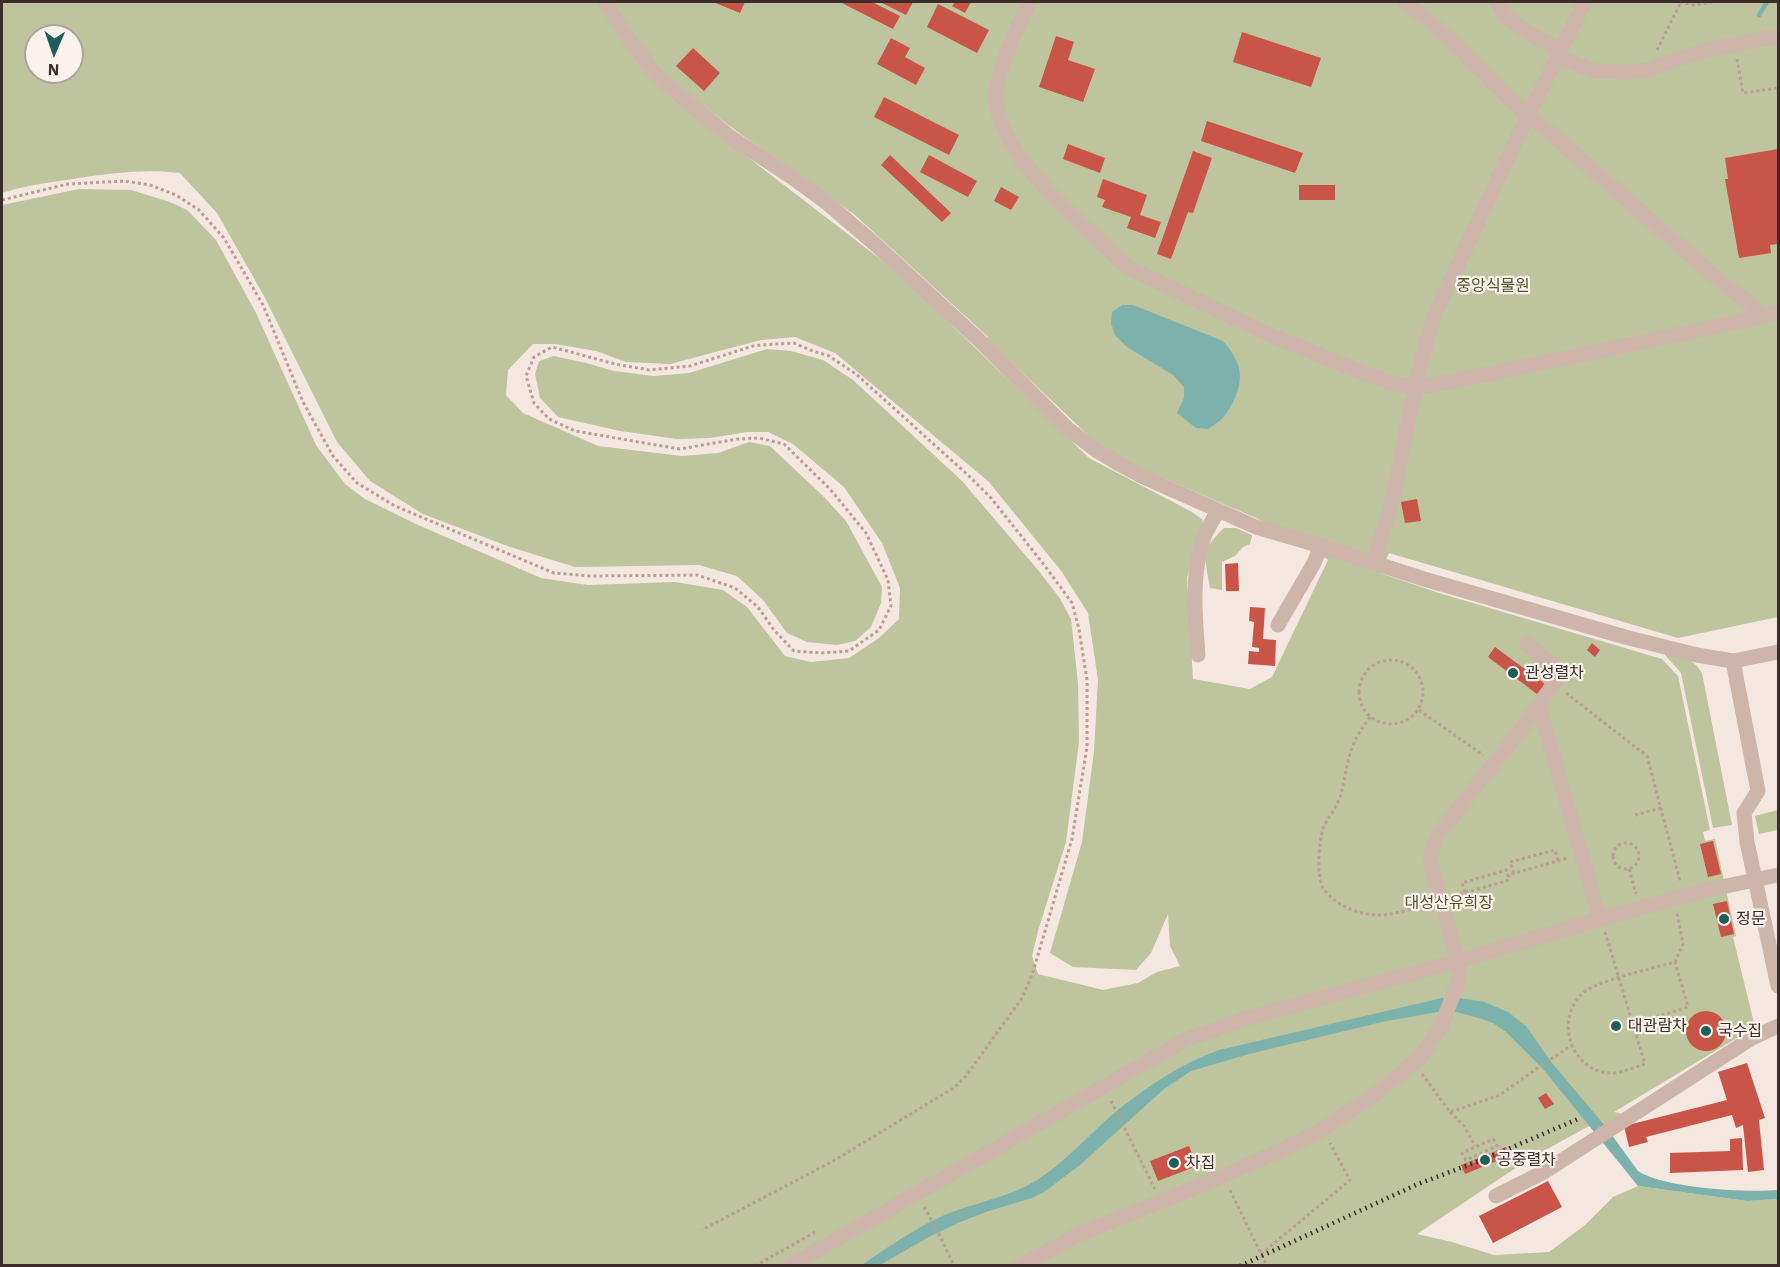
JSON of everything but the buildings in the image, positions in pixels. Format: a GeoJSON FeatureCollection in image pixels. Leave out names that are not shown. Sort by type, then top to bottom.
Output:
{"type":"FeatureCollection","features":[{"type":"Feature","properties":{"kind":"street"},"geometry":{"type":"LineString","coordinates":[[605,2],[652,70],[674,91],[729,136],[793,178],[836,210],[987,348],[1068,429],[1096,450],[1126,468],[1256,527],[1624,637],[1697,655],[1733,661],[1779,652]]}},
{"type":"Feature","properties":{"kind":"street"},"geometry":{"type":"LineString","coordinates":[[1029,2],[1000,74],[996,96],[1006,136],[1038,181],[1131,269],[1270,335],[1399,385],[1415,386],[1433,385],[1498,372],[1716,327],[1771,313]]}},
{"type":"Feature","properties":{"kind":"street"},"geometry":{"type":"LineString","coordinates":[[1405,2],[1432,24],[1529,117],[1720,281],[1771,313]]}},
{"type":"Feature","properties":{"kind":"street"},"geometry":{"type":"LineString","coordinates":[[1497,2],[1506,17],[1525,31],[1560,54],[1594,70],[1615,72],[1647,70],[1703,51],[1779,36]]}},
{"type":"Feature","properties":{"kind":"street"},"geometry":{"type":"LineString","coordinates":[[1373,562],[1391,507],[1415,386],[1435,314],[1519,134],[1586,2]]}},
{"type":"Feature","properties":{"kind":"street"},"geometry":{"type":"LineString","coordinates":[[1198,655],[1195,604],[1197,566],[1204,537],[1218,511]]}},
{"type":"Feature","properties":{"kind":"street"},"geometry":{"type":"LineString","coordinates":[[1278,625],[1314,563],[1321,546]]}},
{"type":"Feature","properties":{"kind":"street"},"geometry":{"type":"LineString","coordinates":[[1020,1266],[1075,1236],[1281,1150],[1323,1128],[1376,1095],[1431,1044],[1441,1027],[1459,979],[1458,962],[1431,866],[1432,847],[1438,835],[1539,706],[1561,672],[1527,644]]}},
{"type":"Feature","properties":{"kind":"street"},"geometry":{"type":"LineString","coordinates":[[1733,661],[1758,791],[1744,813],[1748,842],[1779,986]]}},
{"type":"Feature","properties":{"kind":"street"},"geometry":{"type":"LineString","coordinates":[[1539,706],[1600,919]]}},
{"type":"Feature","properties":{"kind":"street"},"geometry":{"type":"LineString","coordinates":[[790,1266],[1185,1040],[1244,1019],[1458,962],[1600,919],[1703,891],[1779,875]]}},
{"type":"Feature","properties":{"kind":"street"},"geometry":{"type":"LineString","coordinates":[[1496,1196],[1544,1172],[1752,1038],[1779,1026]]}},
{"type":"Feature","properties":{"kind":"path"},"geometry":{"type":"LineString","coordinates":[[1647,70],[1680,2],[1694,5],[1712,2]]}},
{"type":"Feature","properties":{"kind":"path"},"geometry":{"type":"LineString","coordinates":[[1734,44],[1743,93],[1779,88]]}},
{"type":"Feature","properties":{"kind":"path"},"geometry":{"type":"LineString","coordinates":[[2,200],[68,184],[125,181],[150,185],[176,195],[199,210],[224,238],[263,305],[303,402],[333,456],[357,483],[395,506],[554,573],[589,576],[697,575],[735,588],[758,607],[774,630],[794,651],[821,653],[849,651],[879,630],[891,606],[888,580],[866,533],[830,489],[784,444],[759,438],[737,439],[680,449],[575,431],[549,418],[534,403],[526,376],[534,357],[552,347],[615,364],[649,370],[690,366],[753,346],[794,343],[830,356],[856,374],[970,477],[1045,566],[1071,603],[1079,629],[1087,680],[1087,747],[1072,839],[1044,938],[1022,998],[956,1087],[835,1160],[702,1230]]}},
{"type":"Feature","properties":{"kind":"path"},"geometry":{"type":"LineString","coordinates":[[1386,661],[1404,663],[1418,675],[1424,692],[1419,710],[1405,722],[1396,724],[1378,722],[1370,717],[1360,702],[1360,684],[1364,675],[1370,668],[1386,661]]}},
{"type":"Feature","properties":{"kind":"path"},"geometry":{"type":"LineString","coordinates":[[1554,683],[1647,756],[1680,881]]}},
{"type":"Feature","properties":{"kind":"path"},"geometry":{"type":"LineString","coordinates":[[1419,710],[1495,763]]}},
{"type":"Feature","properties":{"kind":"path"},"geometry":{"type":"LineString","coordinates":[[1370,717],[1359,732],[1351,750],[1339,799],[1323,831],[1319,861],[1320,881],[1323,888],[1341,904],[1358,912],[1392,913],[1509,880],[1506,870],[1462,883],[1465,892]]}},
{"type":"Feature","properties":{"kind":"path"},"geometry":{"type":"LineString","coordinates":[[1635,814],[1661,808]]}},
{"type":"Feature","properties":{"kind":"path"},"geometry":{"type":"LineString","coordinates":[[1623,844],[1634,846],[1639,856],[1634,866],[1629,869],[1619,866],[1613,857],[1618,846],[1623,844]]}},
{"type":"Feature","properties":{"kind":"path"},"geometry":{"type":"LineString","coordinates":[[1514,873],[1510,862],[1555,850],[1558,861]]}},
{"type":"Feature","properties":{"kind":"path"},"geometry":{"type":"LineString","coordinates":[[1508,875],[1582,855]]}},
{"type":"Feature","properties":{"kind":"path"},"geometry":{"type":"LineString","coordinates":[[1629,869],[1636,894]]}},
{"type":"Feature","properties":{"kind":"path"},"geometry":{"type":"LineString","coordinates":[[1633,1024],[1688,1007],[1675,962],[1683,944],[1677,914],[1667,916]]}},
{"type":"Feature","properties":{"kind":"path"},"geometry":{"type":"LineString","coordinates":[[1600,919],[1619,979],[1633,1024],[1645,1064],[1613,1073],[1602,1071],[1581,1061],[1575,1054],[1568,1033],[1568,1021],[1576,1000],[1592,986],[1619,979],[1675,962]]}},
{"type":"Feature","properties":{"kind":"path"},"geometry":{"type":"LineString","coordinates":[[1450,1112],[1500,1095],[1572,1045]]}},
{"type":"Feature","properties":{"kind":"path"},"geometry":{"type":"LineString","coordinates":[[1413,1062],[1450,1112],[1464,1126],[1476,1147]]}},
{"type":"Feature","properties":{"kind":"path"},"geometry":{"type":"LineString","coordinates":[[1110,1099],[1161,1202]]}},
{"type":"Feature","properties":{"kind":"path"},"geometry":{"type":"LineString","coordinates":[[1493,1139],[1498,1148],[1467,1162],[1462,1153],[1476,1147],[1493,1139]]}},
{"type":"Feature","properties":{"kind":"path"},"geometry":{"type":"LineString","coordinates":[[1261,1254],[1350,1180],[1329,1141]]}},
{"type":"Feature","properties":{"kind":"path"},"geometry":{"type":"LineString","coordinates":[[1228,1186],[1266,1264]]}},
{"type":"Feature","properties":{"kind":"path"},"geometry":{"type":"LineString","coordinates":[[923,1206],[954,1266]]}},
{"type":"Feature","properties":{"kind":"green space"},"geometry":{"type":"Polygon","coordinates":[[[2,2],[597,2],[621,37],[671,98],[897,272],[1089,458],[1203,520],[1187,578],[1193,679],[1250,689],[1272,677],[1328,560],[1313,548],[1256,518],[1133,465],[1092,439],[987,339],[988,337],[855,215],[728,125],[674,83],[638,43],[613,2],[1778,2],[1778,617],[1678,638],[1389,553],[1380,573],[1439,593],[1662,659],[1678,676],[1710,830],[1703,832],[1705,841],[1715,839],[1736,936],[1733,937],[1755,1027],[1614,1112],[1620,1113],[1622,1117],[1606,1127],[1600,1120],[1529,1159],[1417,1234],[1494,1255],[1549,1252],[1585,1225],[1613,1197],[1638,1186],[1747,1201],[1778,1199],[1778,1265],[2,1265],[2,205],[79,189],[131,190],[170,202],[187,210],[216,240],[256,313],[316,445],[345,484],[365,499],[418,525],[541,578],[588,585],[675,582],[723,590],[747,607],[785,656],[811,662],[849,658],[879,638],[899,619],[900,588],[882,543],[844,487],[793,444],[768,432],[677,439],[620,431],[558,417],[540,398],[535,374],[539,361],[554,356],[614,371],[654,376],[689,373],[767,349],[791,351],[823,360],[853,380],[962,481],[1038,570],[1059,597],[1071,619],[1078,683],[1079,742],[1066,842],[1032,956],[1038,974],[1103,990],[1138,983],[1157,972],[1180,966],[1170,946],[1168,914],[1151,953],[1136,970],[1073,967],[1050,953],[1082,842],[1094,751],[1098,680],[1088,613],[1062,572],[989,482],[835,353],[795,337],[761,340],[670,364],[626,362],[596,351],[555,344],[533,344],[508,370],[506,395],[523,413],[598,446],[682,456],[718,453],[749,442],[770,446],[846,521],[882,587],[881,603],[871,627],[855,641],[837,645],[807,642],[787,633],[763,600],[737,576],[699,565],[575,567],[510,547],[423,514],[370,481],[337,442],[264,296],[217,213],[180,173],[141,172],[104,175],[2,193],[2,2]]]}},
{"type":"Feature","properties":{"kind":"green space"},"geometry":{"type":"Polygon","coordinates":[[[1224,528],[1236,528],[1252,535],[1250,544],[1243,547],[1235,556],[1222,562],[1222,590],[1210,588],[1206,555],[1211,542],[1224,528]]]}},
{"type":"Feature","properties":{"kind":"green space"},"geometry":{"type":"Polygon","coordinates":[[[1666,652],[1691,661],[1702,673],[1732,825],[1713,828],[1681,673],[1665,655],[1666,652]]]}},
{"type":"Feature","properties":{"kind":"green space"},"geometry":{"type":"Polygon","coordinates":[[[1778,810],[1778,830],[1759,834],[1755,816],[1778,810]]]}},
{"type":"Feature","properties":{"kind":"water"},"geometry":{"type":"Polygon","coordinates":[[[1122,305],[1133,305],[1223,341],[1230,349],[1238,365],[1240,377],[1233,403],[1220,420],[1208,429],[1196,428],[1177,413],[1184,398],[1184,387],[1173,375],[1127,347],[1115,335],[1111,323],[1112,312],[1122,305]]]}},
{"type":"Feature","properties":{"kind":"water"},"geometry":{"type":"Polygon","coordinates":[[[1442,998],[1484,1002],[1508,1012],[1526,1026],[1552,1063],[1606,1127],[1638,1171],[1666,1182],[1706,1188],[1747,1191],[1778,1190],[1778,1199],[1747,1201],[1638,1186],[1543,1069],[1506,1032],[1493,1023],[1479,1018],[1456,1012],[1437,1012],[1382,1022],[1249,1054],[1191,1071],[1164,1089],[1080,1165],[1044,1192],[960,1222],[880,1265],[860,1266],[934,1220],[1025,1187],[1037,1180],[1138,1095],[1163,1078],[1205,1056],[1219,1050],[1442,998]]]}},
{"type":"Feature","properties":{"kind":"waterway"},"geometry":{"type":"LineString","coordinates":[[1759,15],[1767,2]]}},
{"type":"Feature","properties":{"kind":"railway"},"geometry":{"type":"LineString","coordinates":[[1240,1266],[1418,1184],[1487,1158],[1578,1119]]}},
{"type":"Feature","properties":{"kind":"place","name":"관성렬차"},"geometry":{"type":"Point","coordinates":[1513,673]}},
{"type":"Feature","properties":{"kind":"place","name":"정문"},"geometry":{"type":"Point","coordinates":[1724,919]}},
{"type":"Feature","properties":{"kind":"place","name":"대관람차"},"geometry":{"type":"Point","coordinates":[1616,1026]}},
{"type":"Feature","properties":{"kind":"place","name":"국수집"},"geometry":{"type":"Point","coordinates":[1706,1031]}},
{"type":"Feature","properties":{"kind":"place","name":"공중렬차"},"geometry":{"type":"Point","coordinates":[1485,1160]}},
{"type":"Feature","properties":{"kind":"place","name":"차집"},"geometry":{"type":"Point","coordinates":[1174,1163]}},
{"type":"Feature","properties":{"kind":"park label","name":"중앙식물원"},"geometry":{"type":"Point","coordinates":[1493,286]}},
{"type":"Feature","properties":{"kind":"park label","name":"대성산유희장"},"geometry":{"type":"Point","coordinates":[1449,903]}}]}
